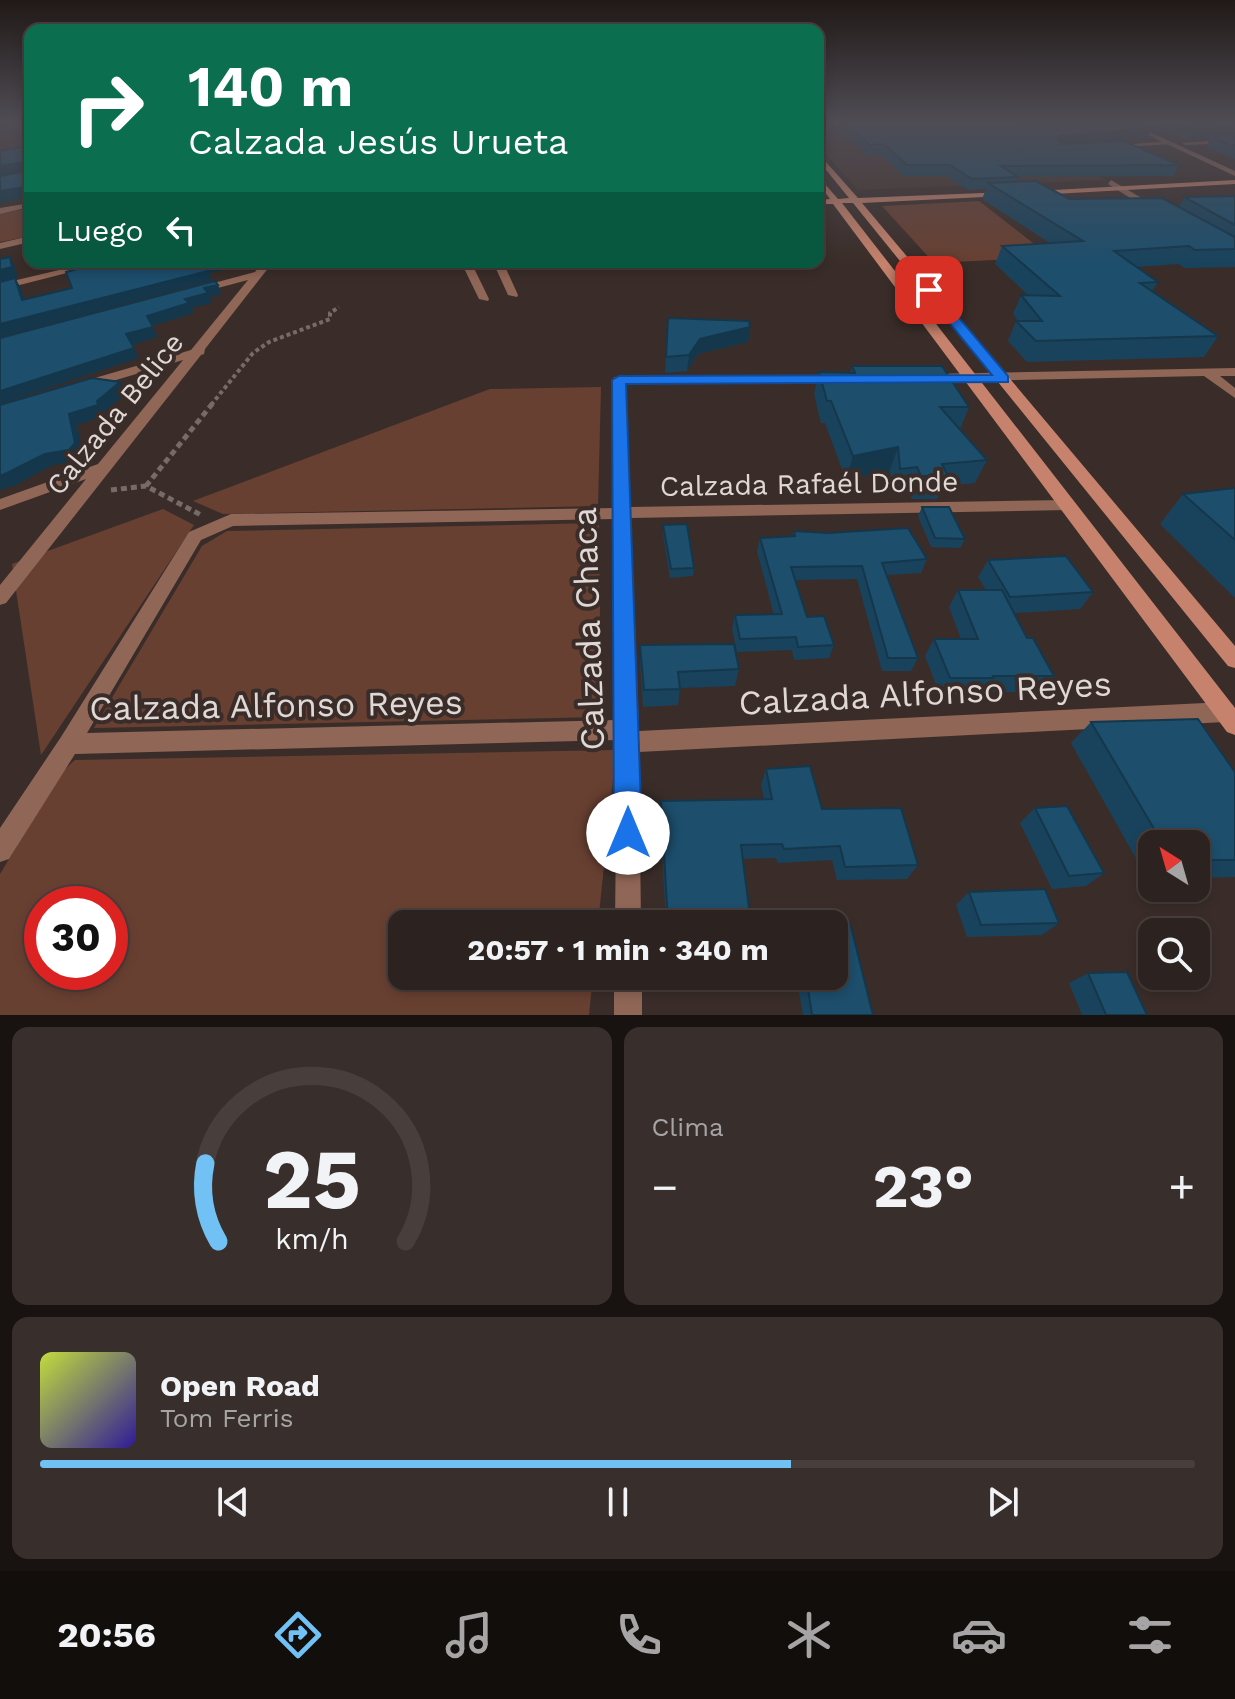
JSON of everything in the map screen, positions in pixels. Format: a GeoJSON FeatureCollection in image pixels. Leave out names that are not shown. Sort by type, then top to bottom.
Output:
{"type":"FeatureCollection","features":[{"type":"Feature","properties":{"kind":"main road"},"geometry":{"type":"LineString","coordinates":[[824,170],[835,198],[1230,718]]}},
{"type":"Feature","properties":{"kind":"main road"},"geometry":{"type":"LineString","coordinates":[[835,198],[1235,178]]}},
{"type":"Feature","properties":{"kind":"main road"},"geometry":{"type":"LineString","coordinates":[[1027,193],[1120,189],[1235,178]]}},
{"type":"Feature","properties":{"kind":"main road"},"geometry":{"type":"LineString","coordinates":[[835,198],[1011,194]]}},
{"type":"Feature","properties":{"kind":"main road"},"geometry":{"type":"LineString","coordinates":[[835,198],[1003,379],[1235,660]]}},
{"type":"Feature","properties":{"kind":"street"},"geometry":{"type":"LineString","coordinates":[[1111,182],[1158,211]]}},
{"type":"Feature","properties":{"kind":"street"},"geometry":{"type":"LineString","coordinates":[[0,211],[24,206]]}},
{"type":"Feature","properties":{"kind":"street"},"geometry":{"type":"LineString","coordinates":[[0,246],[24,240]]}},
{"type":"Feature","properties":{"kind":"street"},"geometry":{"type":"LineString","coordinates":[[0,287],[80,268]]}},
{"type":"Feature","properties":{"kind":"street"},"geometry":{"type":"LineString","coordinates":[[183,294],[264,268]]}},
{"type":"Feature","properties":{"kind":"street","name":"Calzada Belice"},"geometry":{"type":"LineString","coordinates":[[0,598],[264,268]]}},
{"type":"Feature","properties":{"kind":"street"},"geometry":{"type":"LineString","coordinates":[[469,268],[484,299]]}},
{"type":"Feature","properties":{"kind":"street"},"geometry":{"type":"LineString","coordinates":[[501,268],[513,295]]}},
{"type":"Feature","properties":{"kind":"street"},"geometry":{"type":"LineString","coordinates":[[72,389],[200,351]]}},
{"type":"Feature","properties":{"kind":"street"},"geometry":{"type":"LineString","coordinates":[[906,378],[1003,379],[1235,372]]}},
{"type":"Feature","properties":{"kind":"street"},"geometry":{"type":"LineString","coordinates":[[1208,373],[1235,394]]}},
{"type":"Feature","properties":{"kind":"street","name":"Calzada Chaca"},"geometry":{"type":"LineString","coordinates":[[628,910],[628,736],[619,380],[858,379]]}},
{"type":"Feature","properties":{"kind":"street"},"geometry":{"type":"LineString","coordinates":[[0,505],[107,466]]}},
{"type":"Feature","properties":{"kind":"street","name":"Calzada Rafaél Donde"},"geometry":{"type":"LineString","coordinates":[[215,525],[231,520],[1067,505]]}},
{"type":"Feature","properties":{"kind":"street"},"geometry":{"type":"LineString","coordinates":[[0,850],[69,744],[195,536],[215,525]]}},
{"type":"Feature","properties":{"kind":"street","name":"Calzada Alfonso Reyes"},"geometry":{"type":"LineString","coordinates":[[69,744],[628,736],[1230,718]]}},
{"type":"Feature","properties":{"kind":"street"},"geometry":{"type":"LineString","coordinates":[[628,990],[628,1015]]}},
{"type":"Feature","properties":{"kind":"path"},"geometry":{"type":"LineString","coordinates":[[146,486],[253,353],[269,342],[330,319],[330,313],[339,307]]}},
{"type":"Feature","properties":{"kind":"path"},"geometry":{"type":"LineString","coordinates":[[98,491],[146,486],[215,525]]}},
{"type":"Feature","properties":{"kind":"shaded area"},"geometry":{"type":"Polygon","coordinates":[[[840,169],[1086,169],[1106,180],[858,190],[840,169]]]}},
{"type":"Feature","properties":{"kind":"shaded area"},"geometry":{"type":"Polygon","coordinates":[[[979,201],[1051,257],[934,263],[882,206],[979,201]]]}},
{"type":"Feature","properties":{"kind":"shaded area"},"geometry":{"type":"Polygon","coordinates":[[[24,209],[24,237],[0,242],[0,214],[24,209]]]}},
{"type":"Feature","properties":{"kind":"shaded area"},"geometry":{"type":"Polygon","coordinates":[[[601,387],[598,506],[223,514],[193,501],[490,389],[601,387]]]}},
{"type":"Feature","properties":{"kind":"shaded area"},"geometry":{"type":"Polygon","coordinates":[[[163,509],[194,525],[41,755],[12,564],[163,509]]]}},
{"type":"Feature","properties":{"kind":"shaded area"},"geometry":{"type":"Polygon","coordinates":[[[599,523],[601,717],[94,728],[202,546],[227,531],[599,523]]]}},
{"type":"Feature","properties":{"kind":"shaded area"},"geometry":{"type":"Polygon","coordinates":[[[616,750],[599,910],[388,910],[388,990],[592,990],[589,1015],[0,1015],[0,874],[63,771],[75,760],[616,750]]]}},
{"type":"Feature","properties":{"kind":"building"},"geometry":{"type":"Polygon","coordinates":[[[957,169],[1006,169],[1018,177],[972,179],[957,169]]]}},
{"type":"Feature","properties":{"kind":"building"},"geometry":{"type":"Polygon","coordinates":[[[24,172],[24,187],[0,191],[0,176],[24,172]]]}},
{"type":"Feature","properties":{"kind":"building"},"geometry":{"type":"Polygon","coordinates":[[[1036,181],[1069,199],[1162,198],[1235,237],[1235,249],[1195,250],[1189,246],[1114,251],[1158,282],[1140,283],[1218,336],[1036,341],[1016,321],[1042,321],[1021,295],[1060,296],[1002,246],[1083,241],[988,183],[1036,181]]]}},
{"type":"Feature","properties":{"kind":"building"},"geometry":{"type":"Polygon","coordinates":[[[1235,196],[1235,225],[1184,197],[1235,196]]]}},
{"type":"Feature","properties":{"kind":"building"},"geometry":{"type":"Polygon","coordinates":[[[10,257],[12,267],[0,270],[0,259],[10,257]]]}},
{"type":"Feature","properties":{"kind":"building"},"geometry":{"type":"Polygon","coordinates":[[[81,268],[206,268],[208,271],[0,324],[0,282],[15,278],[22,300],[72,288],[66,272],[81,268]]]}},
{"type":"Feature","properties":{"kind":"building"},"geometry":{"type":"Polygon","coordinates":[[[215,281],[218,285],[204,288],[208,293],[185,299],[189,303],[147,316],[153,327],[126,334],[134,348],[0,391],[0,338],[215,281]]]}},
{"type":"Feature","properties":{"kind":"building"},"geometry":{"type":"Polygon","coordinates":[[[668,318],[749,321],[750,327],[700,339],[689,355],[666,357],[668,318]]]}},
{"type":"Feature","properties":{"kind":"building"},"geometry":{"type":"Polygon","coordinates":[[[852,366],[942,366],[969,407],[940,407],[987,460],[942,464],[948,476],[921,476],[917,467],[900,469],[898,447],[853,456],[831,401],[827,401],[819,372],[855,373],[852,366]]]}},
{"type":"Feature","properties":{"kind":"building"},"geometry":{"type":"Polygon","coordinates":[[[92,378],[120,382],[97,401],[98,405],[69,414],[75,443],[69,450],[45,454],[0,476],[0,405],[92,378]]]}},
{"type":"Feature","properties":{"kind":"building"},"geometry":{"type":"Polygon","coordinates":[[[1235,488],[1235,540],[1183,494],[1235,488]]]}},
{"type":"Feature","properties":{"kind":"building"},"geometry":{"type":"Polygon","coordinates":[[[922,507],[949,507],[965,539],[935,538],[922,507]]]}},
{"type":"Feature","properties":{"kind":"building"},"geometry":{"type":"Polygon","coordinates":[[[687,524],[694,568],[671,569],[663,525],[687,524]]]}},
{"type":"Feature","properties":{"kind":"building"},"geometry":{"type":"Polygon","coordinates":[[[908,528],[927,559],[882,563],[918,658],[888,658],[862,566],[791,567],[807,617],[824,616],[834,645],[798,647],[796,637],[740,639],[735,615],[782,614],[760,538],[795,536],[794,531],[828,533],[908,528]]]}},
{"type":"Feature","properties":{"kind":"building"},"geometry":{"type":"Polygon","coordinates":[[[1066,556],[1093,592],[1010,597],[988,560],[1066,556]]]}},
{"type":"Feature","properties":{"kind":"building"},"geometry":{"type":"Polygon","coordinates":[[[958,590],[1002,590],[1027,638],[1033,638],[1054,676],[950,678],[934,639],[978,639],[958,590]]]}},
{"type":"Feature","properties":{"kind":"building"},"geometry":{"type":"Polygon","coordinates":[[[734,644],[739,669],[678,672],[680,689],[644,690],[640,645],[734,644]]]}},
{"type":"Feature","properties":{"kind":"building"},"geometry":{"type":"Polygon","coordinates":[[[1198,719],[1235,772],[1235,860],[1210,860],[1210,830],[1155,830],[1091,722],[1198,719]]]}},
{"type":"Feature","properties":{"kind":"building"},"geometry":{"type":"Polygon","coordinates":[[[810,766],[822,809],[901,808],[918,865],[845,867],[840,846],[784,849],[782,844],[741,845],[749,910],[667,910],[661,801],[772,799],[766,769],[810,766]]]}},
{"type":"Feature","properties":{"kind":"building"},"geometry":{"type":"Polygon","coordinates":[[[1067,806],[1104,873],[1069,876],[1035,808],[1067,806]]]}},
{"type":"Feature","properties":{"kind":"building"},"geometry":{"type":"Polygon","coordinates":[[[1045,889],[1059,923],[981,925],[969,892],[1045,889]]]}},
{"type":"Feature","properties":{"kind":"building"},"geometry":{"type":"Polygon","coordinates":[[[848,923],[873,1015],[812,1015],[808,990],[848,990],[848,923]]]}},
{"type":"Feature","properties":{"kind":"building"},"geometry":{"type":"Polygon","coordinates":[[[1127,972],[1147,1015],[1106,1015],[1088,973],[1127,972]]]}},
{"type":"Feature","properties":{"kind":"route"},"geometry":{"type":"LineString","coordinates":[[628,833],[619,380],[1003,379],[929,290]]}}]}
